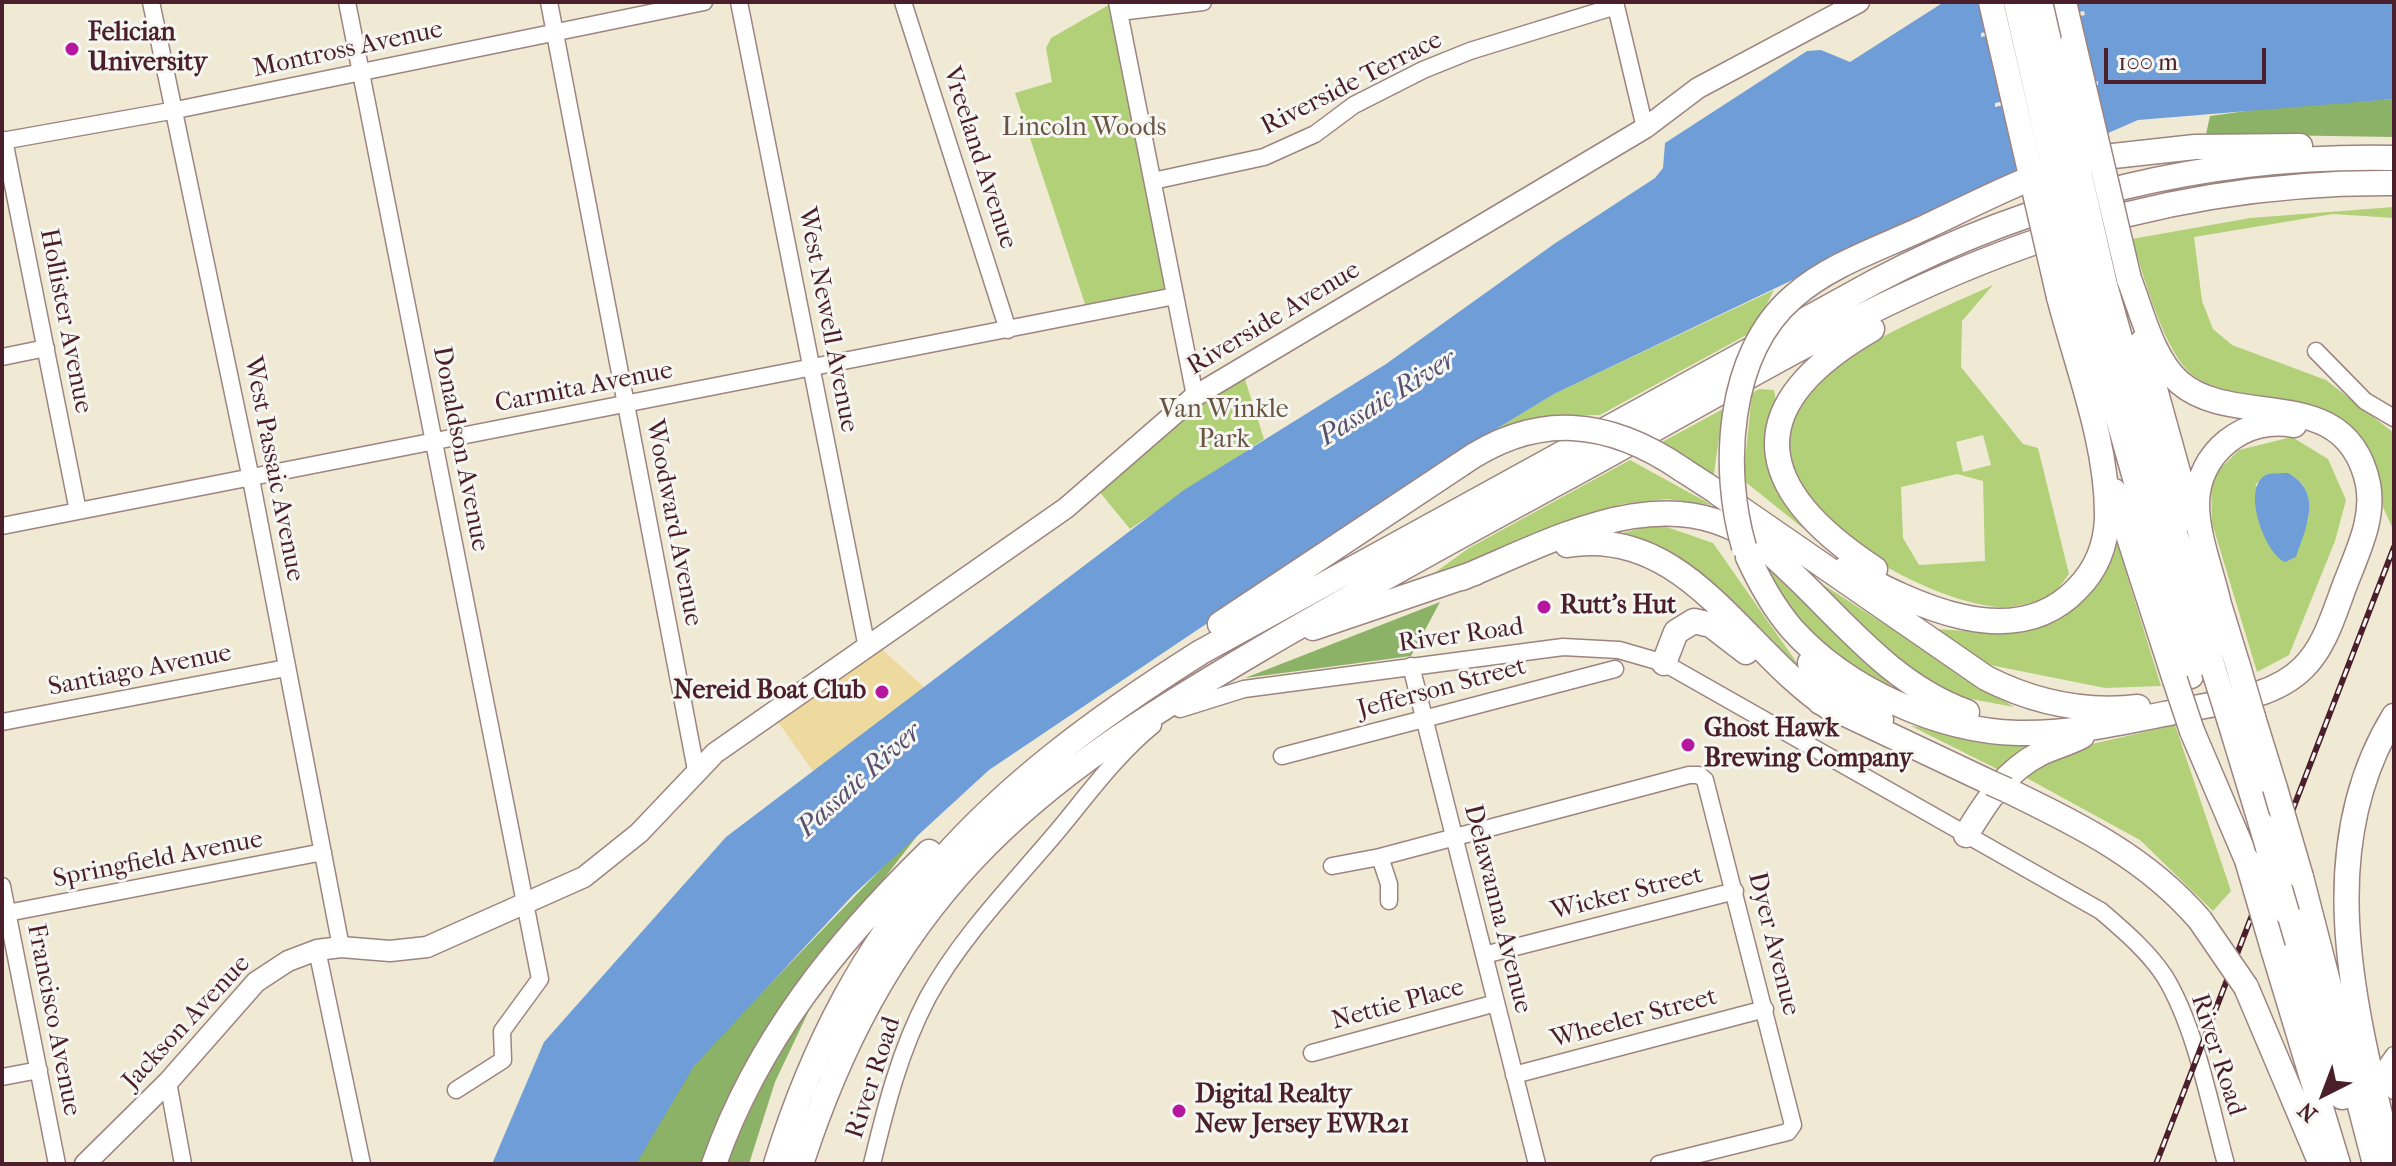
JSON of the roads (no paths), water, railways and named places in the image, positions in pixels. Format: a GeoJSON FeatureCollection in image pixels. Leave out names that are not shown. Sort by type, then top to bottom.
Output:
{"type":"FeatureCollection","features":[{"type":"Feature","properties":{"kind":"highway"},"geometry":{"type":"LineString","coordinates":[[1746,552],[1790,627],[1818,654],[1874,691],[1924,713],[1975,728],[2014,733],[2096,729],[2259,693],[2291,679],[2308,663],[2321,642],[2363,539],[2369,513],[2368,483],[2362,465],[2352,448],[2329,426],[2300,414],[2209,398],[2177,380],[2161,357],[2094,288],[1991,2]]}},
{"type":"Feature","properties":{"kind":"highway"},"geometry":{"type":"LineString","coordinates":[[2016,2],[2094,288],[2220,724],[2247,860],[2338,1164]]}},
{"type":"Feature","properties":{"kind":"highway"},"geometry":{"type":"LineString","coordinates":[[2040,2],[2094,288]]}},
{"type":"Feature","properties":{"kind":"highway"},"geometry":{"type":"LineString","coordinates":[[1718,493],[1899,595],[1933,609],[1970,617],[2010,621],[2039,615],[2073,593],[2092,570],[2104,541],[2107,518],[2103,476],[2092,424],[2094,288],[2073,41],[2066,2]]}},
{"type":"Feature","properties":{"kind":"highway"},"geometry":{"type":"LineString","coordinates":[[2321,1164],[2246,987],[2200,920],[2164,883],[2117,847],[1999,786],[1865,710],[1825,678],[1776,621],[1757,586],[1746,552],[1733,486],[1735,424],[1751,360],[1780,310],[1802,290],[1844,266],[2033,177],[2095,158],[2166,149],[2274,145],[2384,158]]}},
{"type":"Feature","properties":{"kind":"highway"},"geometry":{"type":"LineString","coordinates":[[1071,742],[1135,695],[1235,632],[1874,282],[1953,243],[2054,205],[2161,178],[2254,163],[2384,158]]}},
{"type":"Feature","properties":{"kind":"highway"},"geometry":{"type":"LineString","coordinates":[[801,1164],[828,1087],[859,1019],[922,919],[972,860],[1024,811],[1125,732],[1289,632],[1869,313],[1956,272],[2066,231],[2221,195],[2300,186],[2394,183]]}},
{"type":"Feature","properties":{"kind":"highway"},"geometry":{"type":"LineString","coordinates":[[1970,617],[1876,569],[1817,525],[1797,502],[1784,479],[1778,451],[1779,423],[1797,387],[1838,350],[1918,303],[2066,231]]}},
{"type":"Feature","properties":{"kind":"highway"},"geometry":{"type":"LineString","coordinates":[[2094,288],[2130,297],[2178,475],[2218,600]]}},
{"type":"Feature","properties":{"kind":"highway"},"geometry":{"type":"LineString","coordinates":[[714,1164],[762,1060],[822,968],[930,851],[1071,742],[1162,664],[1485,449],[1542,429],[1581,428],[1610,432],[1646,446],[1986,678],[2014,691],[2064,705],[2127,708],[2257,682],[2283,670],[2298,655],[2351,533],[2357,510],[2350,470],[2341,455],[2322,436],[2288,423],[2263,424],[2231,438],[2212,459],[2203,476],[2197,504],[2218,600],[2205,673]]}},
{"type":"Feature","properties":{"kind":"highway"},"geometry":{"type":"LineString","coordinates":[[2092,424],[2205,673],[2220,724],[2261,824],[2363,1164]]}},
{"type":"Feature","properties":{"kind":"highway"},"geometry":{"type":"LineString","coordinates":[[1289,632],[1332,624],[1627,516],[1663,511],[1705,517],[1755,541],[1889,667],[1924,693],[1990,719],[2061,731]]}},
{"type":"Feature","properties":{"kind":"highway"},"geometry":{"type":"LineString","coordinates":[[1462,578],[1572,544],[1601,543],[1638,550],[1686,576],[1797,683],[1833,710]]}},
{"type":"Feature","properties":{"kind":"highway"},"geometry":{"type":"LineString","coordinates":[[1664,663],[1680,628],[1694,621],[1706,622],[1786,682],[1833,710],[1999,786]]}},
{"type":"Feature","properties":{"kind":"highway"},"geometry":{"type":"LineString","coordinates":[[2392,1164],[2355,998],[2346,894],[2356,809],[2371,763],[2394,716]]}},
{"type":"Feature","properties":{"kind":"highway"},"geometry":{"type":"LineString","coordinates":[[2220,724],[2275,788],[2375,1164]]}},
{"type":"Feature","properties":{"kind":"highway"},"geometry":{"type":"LineString","coordinates":[[1966,835],[1987,800],[2017,768],[2096,729]]}},
{"type":"Feature","properties":{"kind":"highway"},"geometry":{"type":"LineString","coordinates":[[776,1164],[821,1042],[864,961],[927,874],[1011,790]]}},
{"type":"Feature","properties":{"kind":"main road","name":"Riverside Avenue"},"geometry":{"type":"LineString","coordinates":[[525,905],[563,889],[604,864],[639,833],[696,770],[738,736],[1066,508],[1195,396],[1645,128],[1698,88],[1859,2]]}},
{"type":"Feature","properties":{"kind":"main road","name":"Jackson Avenue"},"geometry":{"type":"LineString","coordinates":[[85,1164],[168,1082],[256,982],[288,961],[317,950],[341,947],[390,951],[427,947],[525,905]]}},
{"type":"Feature","properties":{"kind":"street","name":"West Passaic Avenue"},"geometry":{"type":"LineString","coordinates":[[151,2],[251,479],[341,947]]}},
{"type":"Feature","properties":{"kind":"street","name":"Donaldson Avenue"},"geometry":{"type":"LineString","coordinates":[[347,2],[540,979],[502,1031],[503,1060],[456,1090]]}},
{"type":"Feature","properties":{"kind":"street","name":"Woodward Avenue"},"geometry":{"type":"LineString","coordinates":[[549,2],[696,770]]}},
{"type":"Feature","properties":{"kind":"street","name":"Montross Avenue"},"geometry":{"type":"LineString","coordinates":[[3,141],[176,110],[704,2]]}},
{"type":"Feature","properties":{"kind":"street","name":"West Newell Avenue"},"geometry":{"type":"LineString","coordinates":[[739,2],[867,648]]}},
{"type":"Feature","properties":{"kind":"street","name":"Vreeland Avenue"},"geometry":{"type":"LineString","coordinates":[[903,2],[1008,330]]}},
{"type":"Feature","properties":{"kind":"street"},"geometry":{"type":"LineString","coordinates":[[1195,396],[1118,7],[1203,2]]}},
{"type":"Feature","properties":{"kind":"street"},"geometry":{"type":"LineString","coordinates":[[1615,4],[1645,128]]}},
{"type":"Feature","properties":{"kind":"street","name":"Riverside Terrace"},"geometry":{"type":"LineString","coordinates":[[1153,181],[1264,157],[1315,134],[1354,105],[1423,70],[1485,46],[1615,4]]}},
{"type":"Feature","properties":{"kind":"street","name":"Hollister Avenue"},"geometry":{"type":"LineString","coordinates":[[3,141],[78,511]]}},
{"type":"Feature","properties":{"kind":"street","name":"Carmita Avenue"},"geometry":{"type":"LineString","coordinates":[[2,526],[1175,296]]}},
{"type":"Feature","properties":{"kind":"street"},"geometry":{"type":"LineString","coordinates":[[2,357],[46,348]]}},
{"type":"Feature","properties":{"kind":"street"},"geometry":{"type":"LineString","coordinates":[[2316,351],[2365,401],[2394,418]]}},
{"type":"Feature","properties":{"kind":"street","name":"River Road"},"geometry":{"type":"LineString","coordinates":[[872,1164],[894,1075],[916,1023],[943,973],[975,929],[1101,780],[1135,741],[1164,718],[1204,698],[1263,686],[1576,646],[1619,650],[1664,663],[2101,911],[2151,958],[2174,994],[2226,1164]]}},
{"type":"Feature","properties":{"kind":"street","name":"Delawanna Avenue"},"geometry":{"type":"LineString","coordinates":[[1411,666],[1537,1164]]}},
{"type":"Feature","properties":{"kind":"street","name":"Santiago Avenue"},"geometry":{"type":"LineString","coordinates":[[2,722],[286,668]]}},
{"type":"Feature","properties":{"kind":"street","name":"Jefferson Street"},"geometry":{"type":"LineString","coordinates":[[1282,756],[1615,669]]}},
{"type":"Feature","properties":{"kind":"street","name":"Dyer Avenue"},"geometry":{"type":"LineString","coordinates":[[1453,838],[1676,778],[1699,775],[1705,780],[1793,1125],[1788,1132],[1659,1164]]}},
{"type":"Feature","properties":{"kind":"street"},"geometry":{"type":"LineString","coordinates":[[1332,866],[1453,838]]}},
{"type":"Feature","properties":{"kind":"street","name":"Springfield Avenue"},"geometry":{"type":"LineString","coordinates":[[5,914],[323,852]]}},
{"type":"Feature","properties":{"kind":"street"},"geometry":{"type":"LineString","coordinates":[[1380,857],[1389,884],[1389,901]]}},
{"type":"Feature","properties":{"kind":"street","name":"Francisco Avenue"},"geometry":{"type":"LineString","coordinates":[[2,886],[5,914],[57,1164]]}},
{"type":"Feature","properties":{"kind":"street","name":"Wicker Street"},"geometry":{"type":"LineString","coordinates":[[1484,955],[1735,891]]}},
{"type":"Feature","properties":{"kind":"street"},"geometry":{"type":"LineString","coordinates":[[317,950],[362,1164]]}},
{"type":"Feature","properties":{"kind":"street","name":"Nettie Place"},"geometry":{"type":"LineString","coordinates":[[1312,1053],[1496,1003]]}},
{"type":"Feature","properties":{"kind":"street","name":"Wheeler Street"},"geometry":{"type":"LineString","coordinates":[[1514,1075],[1765,1009]]}},
{"type":"Feature","properties":{"kind":"street"},"geometry":{"type":"LineString","coordinates":[[2394,1055],[2387,1065],[2394,1091]]}},
{"type":"Feature","properties":{"kind":"street"},"geometry":{"type":"LineString","coordinates":[[2,1077],[39,1070]]}},
{"type":"Feature","properties":{"kind":"street"},"geometry":{"type":"LineString","coordinates":[[168,1082],[183,1164]]}},
{"type":"Feature","properties":{"kind":"water","name":"Passaic River"},"geometry":{"type":"Polygon","coordinates":[[[1944,2],[2394,2],[2394,99],[2138,120],[2012,175],[1554,394],[1493,431],[989,770],[854,894],[694,1066],[636,1164],[492,1164],[544,1042],[726,837],[1184,490],[1386,364],[1554,244],[1655,178],[1663,168],[1665,143],[1807,51],[1821,50],[1850,62],[1944,2]],[[2084,11],[1981,33],[1981,37],[2085,15],[2084,11]],[[2098,81],[1995,103],[1995,107],[2098,85],[2098,81]]]}},
{"type":"Feature","properties":{"kind":"water"},"geometry":{"type":"Polygon","coordinates":[[[2288,473],[2306,490],[2309,510],[2296,557],[2285,562],[2277,556],[2263,534],[2255,505],[2260,481],[2268,474],[2288,473]]]}},
{"type":"Feature","properties":{"kind":"railway"},"geometry":{"type":"LineString","coordinates":[[2156,1164],[2394,547]]}},
{"type":"Feature","properties":{"kind":"place","name":"Felician University"},"geometry":{"type":"Point","coordinates":[72,49]}},
{"type":"Feature","properties":{"kind":"place","name":"Rutt's Hut"},"geometry":{"type":"Point","coordinates":[1544,607]}},
{"type":"Feature","properties":{"kind":"place","name":"Nereid Boat Club"},"geometry":{"type":"Point","coordinates":[882,692]}},
{"type":"Feature","properties":{"kind":"place","name":"Ghost Hawk Brewing Company"},"geometry":{"type":"Point","coordinates":[1688,745]}},
{"type":"Feature","properties":{"kind":"place","name":"Digital Realty New Jersey EWR21"},"geometry":{"type":"Point","coordinates":[1179,1111]}},
{"type":"Feature","properties":{"kind":"park label","name":"Lincoln Woods"},"geometry":{"type":"Point","coordinates":[1084,129]}},
{"type":"Feature","properties":{"kind":"park label","name":"Van Winkle Park"},"geometry":{"type":"Point","coordinates":[1224,426]}}]}
